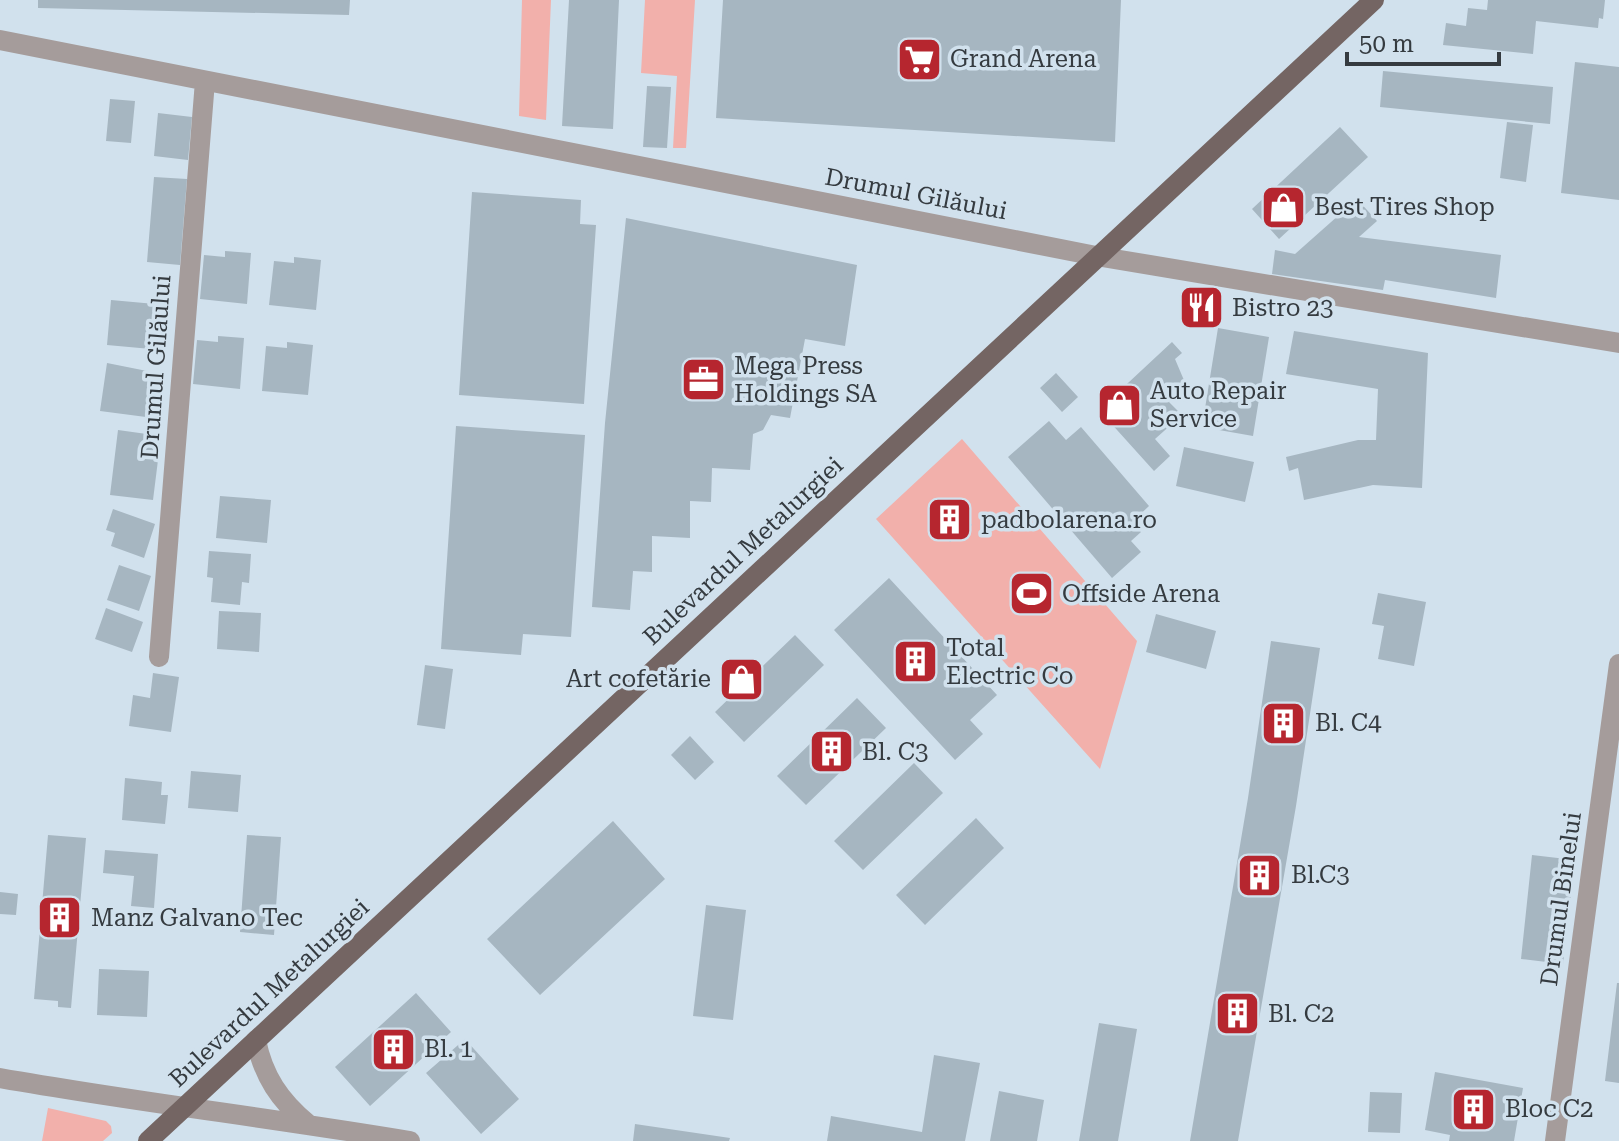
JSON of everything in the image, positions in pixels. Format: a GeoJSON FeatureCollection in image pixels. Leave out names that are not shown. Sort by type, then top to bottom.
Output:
{"type":"FeatureCollection","features":[{"type":"Feature","properties":{"kind":"main road","name":"Bulevardul Metalurgiei"},"geometry":{"type":"LineString","coordinates":[[148,1141],[1374,0]]}},
{"type":"Feature","properties":{"kind":"street","name":"Drumul Gilăului"},"geometry":{"type":"LineString","coordinates":[[0,40],[1096,256],[1619,343]]}},
{"type":"Feature","properties":{"kind":"street","name":"Drumul Gilăului"},"geometry":{"type":"LineString","coordinates":[[159,657],[205,81]]}},
{"type":"Feature","properties":{"kind":"street","name":"Drumul Binelui"},"geometry":{"type":"LineString","coordinates":[[1555,1141],[1619,664]]}},
{"type":"Feature","properties":{"kind":"street"},"geometry":{"type":"LineString","coordinates":[[256,1040],[262,1064],[281,1099],[308,1124]]}},
{"type":"Feature","properties":{"kind":"street"},"geometry":{"type":"LineString","coordinates":[[0,1078],[183,1109],[308,1124],[410,1141]]}},
{"type":"Feature","properties":{"kind":"shaded area"},"geometry":{"type":"Polygon","coordinates":[[[522,0],[551,0],[546,120],[519,116],[522,0]]]}},
{"type":"Feature","properties":{"kind":"shaded area"},"geometry":{"type":"Polygon","coordinates":[[[645,0],[695,0],[686,148],[673,148],[677,76],[641,73],[645,0]]]}},
{"type":"Feature","properties":{"kind":"shaded area"},"geometry":{"type":"Polygon","coordinates":[[[962,439],[1137,641],[1100,769],[876,519],[962,439]]]}},
{"type":"Feature","properties":{"kind":"shaded area"},"geometry":{"type":"Polygon","coordinates":[[[48,1108],[106,1121],[112,1133],[103,1141],[42,1141],[48,1108]]]}},
{"type":"Feature","properties":{"kind":"building"},"geometry":{"type":"Polygon","coordinates":[[[38,0],[350,0],[349,15],[38,8],[38,0]]]}},
{"type":"Feature","properties":{"kind":"building"},"geometry":{"type":"Polygon","coordinates":[[[569,0],[619,0],[613,129],[562,126],[569,0]]]}},
{"type":"Feature","properties":{"kind":"building","name":"Grand Arena"},"geometry":{"type":"Polygon","coordinates":[[[723,0],[1121,0],[1115,142],[716,118],[723,0]]]}},
{"type":"Feature","properties":{"kind":"building"},"geometry":{"type":"Polygon","coordinates":[[[1488,0],[1605,0],[1603,19],[1599,18],[1598,28],[1536,21],[1533,54],[1443,45],[1446,23],[1466,26],[1468,8],[1487,10],[1488,0]]]}},
{"type":"Feature","properties":{"kind":"building"},"geometry":{"type":"Polygon","coordinates":[[[1575,62],[1619,67],[1619,200],[1561,193],[1575,62]]]}},
{"type":"Feature","properties":{"kind":"building"},"geometry":{"type":"Polygon","coordinates":[[[1383,71],[1553,87],[1550,124],[1380,107],[1383,71]]]}},
{"type":"Feature","properties":{"kind":"building"},"geometry":{"type":"Polygon","coordinates":[[[647,86],[671,87],[667,148],[643,147],[647,86]]]}},
{"type":"Feature","properties":{"kind":"building"},"geometry":{"type":"Polygon","coordinates":[[[110,99],[135,101],[131,143],[106,141],[110,99]]]}},
{"type":"Feature","properties":{"kind":"building"},"geometry":{"type":"Polygon","coordinates":[[[158,113],[192,117],[188,160],[154,156],[158,113]]]}},
{"type":"Feature","properties":{"kind":"building"},"geometry":{"type":"Polygon","coordinates":[[[1507,122],[1533,125],[1526,182],[1500,178],[1507,122]]]}},
{"type":"Feature","properties":{"kind":"building"},"geometry":{"type":"Polygon","coordinates":[[[1340,127],[1368,157],[1279,239],[1252,209],[1340,127]]]}},
{"type":"Feature","properties":{"kind":"building"},"geometry":{"type":"Polygon","coordinates":[[[154,177],[187,179],[180,265],[147,262],[154,177]]]}},
{"type":"Feature","properties":{"kind":"building"},"geometry":{"type":"Polygon","coordinates":[[[472,192],[581,200],[580,224],[596,225],[584,404],[459,395],[472,192]]]}},
{"type":"Feature","properties":{"kind":"building"},"geometry":{"type":"Polygon","coordinates":[[[1357,199],[1377,221],[1359,237],[1501,255],[1496,298],[1385,280],[1383,290],[1272,274],[1275,250],[1295,254],[1357,199]]]}},
{"type":"Feature","properties":{"kind":"building","name":"Mega Press Holdings SA"},"geometry":{"type":"Polygon","coordinates":[[[626,218],[857,265],[845,346],[805,339],[790,418],[771,415],[763,430],[753,434],[750,470],[712,468],[711,502],[690,501],[690,538],[652,536],[652,572],[633,571],[630,610],[592,607],[605,423],[626,218]]]}},
{"type":"Feature","properties":{"kind":"building"},"geometry":{"type":"Polygon","coordinates":[[[225,251],[251,253],[247,304],[200,299],[204,255],[225,257],[225,251]]]}},
{"type":"Feature","properties":{"kind":"building"},"geometry":{"type":"Polygon","coordinates":[[[294,257],[321,260],[316,310],[269,305],[274,261],[294,263],[294,257]]]}},
{"type":"Feature","properties":{"kind":"building"},"geometry":{"type":"Polygon","coordinates":[[[111,300],[166,305],[162,350],[107,345],[111,300]]]}},
{"type":"Feature","properties":{"kind":"building"},"geometry":{"type":"Polygon","coordinates":[[[1218,328],[1269,337],[1253,436],[1202,427],[1218,328]]]}},
{"type":"Feature","properties":{"kind":"building"},"geometry":{"type":"Polygon","coordinates":[[[1294,331],[1428,353],[1422,488],[1373,485],[1304,500],[1298,468],[1289,471],[1286,457],[1358,440],[1376,440],[1378,389],[1286,374],[1294,331]]]}},
{"type":"Feature","properties":{"kind":"building"},"geometry":{"type":"Polygon","coordinates":[[[218,336],[244,338],[240,389],[193,384],[197,340],[218,342],[218,336]]]}},
{"type":"Feature","properties":{"kind":"building"},"geometry":{"type":"Polygon","coordinates":[[[287,342],[313,345],[308,395],[262,391],[266,346],[287,348],[287,342]]]}},
{"type":"Feature","properties":{"kind":"building"},"geometry":{"type":"Polygon","coordinates":[[[1172,342],[1182,353],[1175,359],[1186,385],[1169,402],[1182,415],[1155,439],[1170,456],[1154,471],[1099,410],[1172,342]]]}},
{"type":"Feature","properties":{"kind":"building"},"geometry":{"type":"Polygon","coordinates":[[[107,363],[152,372],[146,417],[100,411],[107,363]]]}},
{"type":"Feature","properties":{"kind":"building"},"geometry":{"type":"Polygon","coordinates":[[[1056,373],[1078,397],[1062,412],[1040,388],[1056,373]]]}},
{"type":"Feature","properties":{"kind":"building"},"geometry":{"type":"Polygon","coordinates":[[[1049,421],[1066,440],[1081,427],[1149,506],[1132,522],[1141,532],[1131,541],[1141,552],[1112,578],[1008,457],[1049,421]]]}},
{"type":"Feature","properties":{"kind":"building"},"geometry":{"type":"Polygon","coordinates":[[[456,426],[585,435],[571,637],[523,634],[521,655],[441,649],[456,426]]]}},
{"type":"Feature","properties":{"kind":"building"},"geometry":{"type":"Polygon","coordinates":[[[118,430],[161,436],[153,500],[110,495],[118,430]]]}},
{"type":"Feature","properties":{"kind":"building"},"geometry":{"type":"Polygon","coordinates":[[[1184,447],[1254,462],[1245,502],[1176,486],[1184,447]]]}},
{"type":"Feature","properties":{"kind":"building"},"geometry":{"type":"Polygon","coordinates":[[[220,496],[271,500],[267,543],[216,538],[220,496]]]}},
{"type":"Feature","properties":{"kind":"building","name":"padbolarena.ro"},"geometry":{"type":"Polygon","coordinates":[[[950,498],[972,525],[950,542],[929,514],[950,498]]]}},
{"type":"Feature","properties":{"kind":"building"},"geometry":{"type":"Polygon","coordinates":[[[113,509],[155,524],[144,558],[111,546],[115,533],[106,530],[113,509]]]}},
{"type":"Feature","properties":{"kind":"building"},"geometry":{"type":"Polygon","coordinates":[[[209,551],[251,554],[249,583],[242,582],[240,605],[211,602],[213,578],[207,577],[209,551]]]}},
{"type":"Feature","properties":{"kind":"building"},"geometry":{"type":"Polygon","coordinates":[[[119,565],[151,576],[139,611],[107,600],[119,565]]]}},
{"type":"Feature","properties":{"kind":"building","name":"Total Electric Co"},"geometry":{"type":"Polygon","coordinates":[[[889,578],[997,695],[970,720],[983,734],[955,760],[834,630],[889,578]]]}},
{"type":"Feature","properties":{"kind":"building"},"geometry":{"type":"Polygon","coordinates":[[[1378,593],[1426,602],[1414,666],[1378,659],[1384,626],[1372,624],[1378,593]]]}},
{"type":"Feature","properties":{"kind":"building"},"geometry":{"type":"Polygon","coordinates":[[[106,608],[143,622],[132,652],[95,639],[106,608]]]}},
{"type":"Feature","properties":{"kind":"building"},"geometry":{"type":"Polygon","coordinates":[[[219,611],[261,613],[259,652],[217,649],[219,611]]]}},
{"type":"Feature","properties":{"kind":"building"},"geometry":{"type":"Polygon","coordinates":[[[1156,614],[1216,631],[1206,669],[1146,652],[1156,614]]]}},
{"type":"Feature","properties":{"kind":"building"},"geometry":{"type":"Polygon","coordinates":[[[795,635],[824,665],[744,742],[715,712],[795,635]]]}},
{"type":"Feature","properties":{"kind":"building"},"geometry":{"type":"Polygon","coordinates":[[[1271,641],[1320,648],[1296,806],[1238,1141],[1190,1141],[1248,798],[1271,641]]]}},
{"type":"Feature","properties":{"kind":"building"},"geometry":{"type":"Polygon","coordinates":[[[425,665],[453,669],[445,729],[417,725],[425,665]]]}},
{"type":"Feature","properties":{"kind":"building"},"geometry":{"type":"Polygon","coordinates":[[[153,673],[179,677],[171,732],[129,726],[133,695],[150,698],[153,673]]]}},
{"type":"Feature","properties":{"kind":"building","name":"Bl. C3"},"geometry":{"type":"Polygon","coordinates":[[[857,698],[886,728],[806,805],[777,776],[857,698]]]}},
{"type":"Feature","properties":{"kind":"building"},"geometry":{"type":"Polygon","coordinates":[[[690,736],[714,762],[695,780],[671,755],[690,736]]]}},
{"type":"Feature","properties":{"kind":"building"},"geometry":{"type":"Polygon","coordinates":[[[914,763],[943,793],[863,870],[834,841],[914,763]]]}},
{"type":"Feature","properties":{"kind":"building"},"geometry":{"type":"Polygon","coordinates":[[[191,771],[241,775],[238,812],[188,808],[191,771]]]}},
{"type":"Feature","properties":{"kind":"building"},"geometry":{"type":"Polygon","coordinates":[[[125,778],[162,782],[161,795],[168,795],[165,824],[122,820],[125,778]]]}},
{"type":"Feature","properties":{"kind":"building"},"geometry":{"type":"Polygon","coordinates":[[[976,818],[1004,848],[925,925],[896,895],[976,818]]]}},
{"type":"Feature","properties":{"kind":"building"},"geometry":{"type":"Polygon","coordinates":[[[613,821],[665,879],[540,995],[487,939],[613,821]]]}},
{"type":"Feature","properties":{"kind":"building","name":"Manz Galvano Tec"},"geometry":{"type":"Polygon","coordinates":[[[48,835],[86,838],[71,1008],[58,1007],[58,1001],[34,999],[48,835]]]}},
{"type":"Feature","properties":{"kind":"building"},"geometry":{"type":"Polygon","coordinates":[[[247,835],[281,837],[274,935],[240,932],[247,835]]]}},
{"type":"Feature","properties":{"kind":"building"},"geometry":{"type":"Polygon","coordinates":[[[105,850],[158,854],[154,908],[131,906],[134,876],[103,873],[105,850]]]}},
{"type":"Feature","properties":{"kind":"building"},"geometry":{"type":"Polygon","coordinates":[[[1532,855],[1575,860],[1563,964],[1521,959],[1532,855]]]}},
{"type":"Feature","properties":{"kind":"building"},"geometry":{"type":"Polygon","coordinates":[[[0,892],[18,894],[16,915],[0,914],[0,892]]]}},
{"type":"Feature","properties":{"kind":"building"},"geometry":{"type":"Polygon","coordinates":[[[706,905],[746,910],[733,1020],[693,1016],[706,905]]]}},
{"type":"Feature","properties":{"kind":"building"},"geometry":{"type":"Polygon","coordinates":[[[99,969],[149,971],[147,1017],[97,1015],[99,969]]]}},
{"type":"Feature","properties":{"kind":"building"},"geometry":{"type":"Polygon","coordinates":[[[1619,983],[1619,1083],[1605,1081],[1619,983]]]}},
{"type":"Feature","properties":{"kind":"building","name":"Bl. 1"},"geometry":{"type":"Polygon","coordinates":[[[416,993],[451,1032],[370,1106],[335,1067],[416,993]]]}},
{"type":"Feature","properties":{"kind":"building"},"geometry":{"type":"Polygon","coordinates":[[[1099,1023],[1137,1029],[1118,1141],[1079,1141],[1099,1023]]]}},
{"type":"Feature","properties":{"kind":"building"},"geometry":{"type":"Polygon","coordinates":[[[465,1039],[519,1099],[481,1134],[426,1073],[465,1039]]]}},
{"type":"Feature","properties":{"kind":"building"},"geometry":{"type":"Polygon","coordinates":[[[934,1055],[980,1063],[965,1141],[827,1141],[831,1116],[922,1132],[934,1055]]]}},
{"type":"Feature","properties":{"kind":"building","name":"Bloc C2"},"geometry":{"type":"Polygon","coordinates":[[[1435,1072],[1523,1088],[1514,1141],[1449,1141],[1450,1135],[1425,1130],[1435,1072]]]}},
{"type":"Feature","properties":{"kind":"building"},"geometry":{"type":"Polygon","coordinates":[[[999,1091],[1044,1100],[1037,1141],[990,1141],[999,1091]]]}},
{"type":"Feature","properties":{"kind":"building"},"geometry":{"type":"Polygon","coordinates":[[[1370,1092],[1402,1093],[1400,1133],[1368,1132],[1370,1092]]]}},
{"type":"Feature","properties":{"kind":"building"},"geometry":{"type":"Polygon","coordinates":[[[635,1124],[730,1138],[729,1141],[633,1141],[635,1124]]]}},
{"type":"Feature","properties":{"kind":"place","name":"Grand Arena"},"geometry":{"type":"Point","coordinates":[919,59]}},
{"type":"Feature","properties":{"kind":"place","name":"Best Tires Shop"},"geometry":{"type":"Point","coordinates":[1283,207]}},
{"type":"Feature","properties":{"kind":"place","name":"Bistro 23"},"geometry":{"type":"Point","coordinates":[1201,308]}},
{"type":"Feature","properties":{"kind":"place","name":"Mega Press Holdings SA"},"geometry":{"type":"Point","coordinates":[703,380]}},
{"type":"Feature","properties":{"kind":"place","name":"Auto Repair Service"},"geometry":{"type":"Point","coordinates":[1119,405]}},
{"type":"Feature","properties":{"kind":"place","name":"padbolarena.ro"},"geometry":{"type":"Point","coordinates":[950,520]}},
{"type":"Feature","properties":{"kind":"place","name":"Offside Arena"},"geometry":{"type":"Point","coordinates":[1031,594]}},
{"type":"Feature","properties":{"kind":"place","name":"Total Electric Co"},"geometry":{"type":"Point","coordinates":[915,662]}},
{"type":"Feature","properties":{"kind":"place","name":"Art cofetărie"},"geometry":{"type":"Point","coordinates":[742,679]}},
{"type":"Feature","properties":{"kind":"place","name":"Bl. C4"},"geometry":{"type":"Point","coordinates":[1284,723]}},
{"type":"Feature","properties":{"kind":"place","name":"Bl. C3"},"geometry":{"type":"Point","coordinates":[831,752]}},
{"type":"Feature","properties":{"kind":"place","name":"Bl.C3"},"geometry":{"type":"Point","coordinates":[1260,875]}},
{"type":"Feature","properties":{"kind":"place","name":"Manz Galvano Tec"},"geometry":{"type":"Point","coordinates":[60,918]}},
{"type":"Feature","properties":{"kind":"place","name":"Bl. C2"},"geometry":{"type":"Point","coordinates":[1237,1014]}},
{"type":"Feature","properties":{"kind":"place","name":"Bl. 1"},"geometry":{"type":"Point","coordinates":[393,1049]}},
{"type":"Feature","properties":{"kind":"place","name":"Bloc C2"},"geometry":{"type":"Point","coordinates":[1474,1109]}}]}
